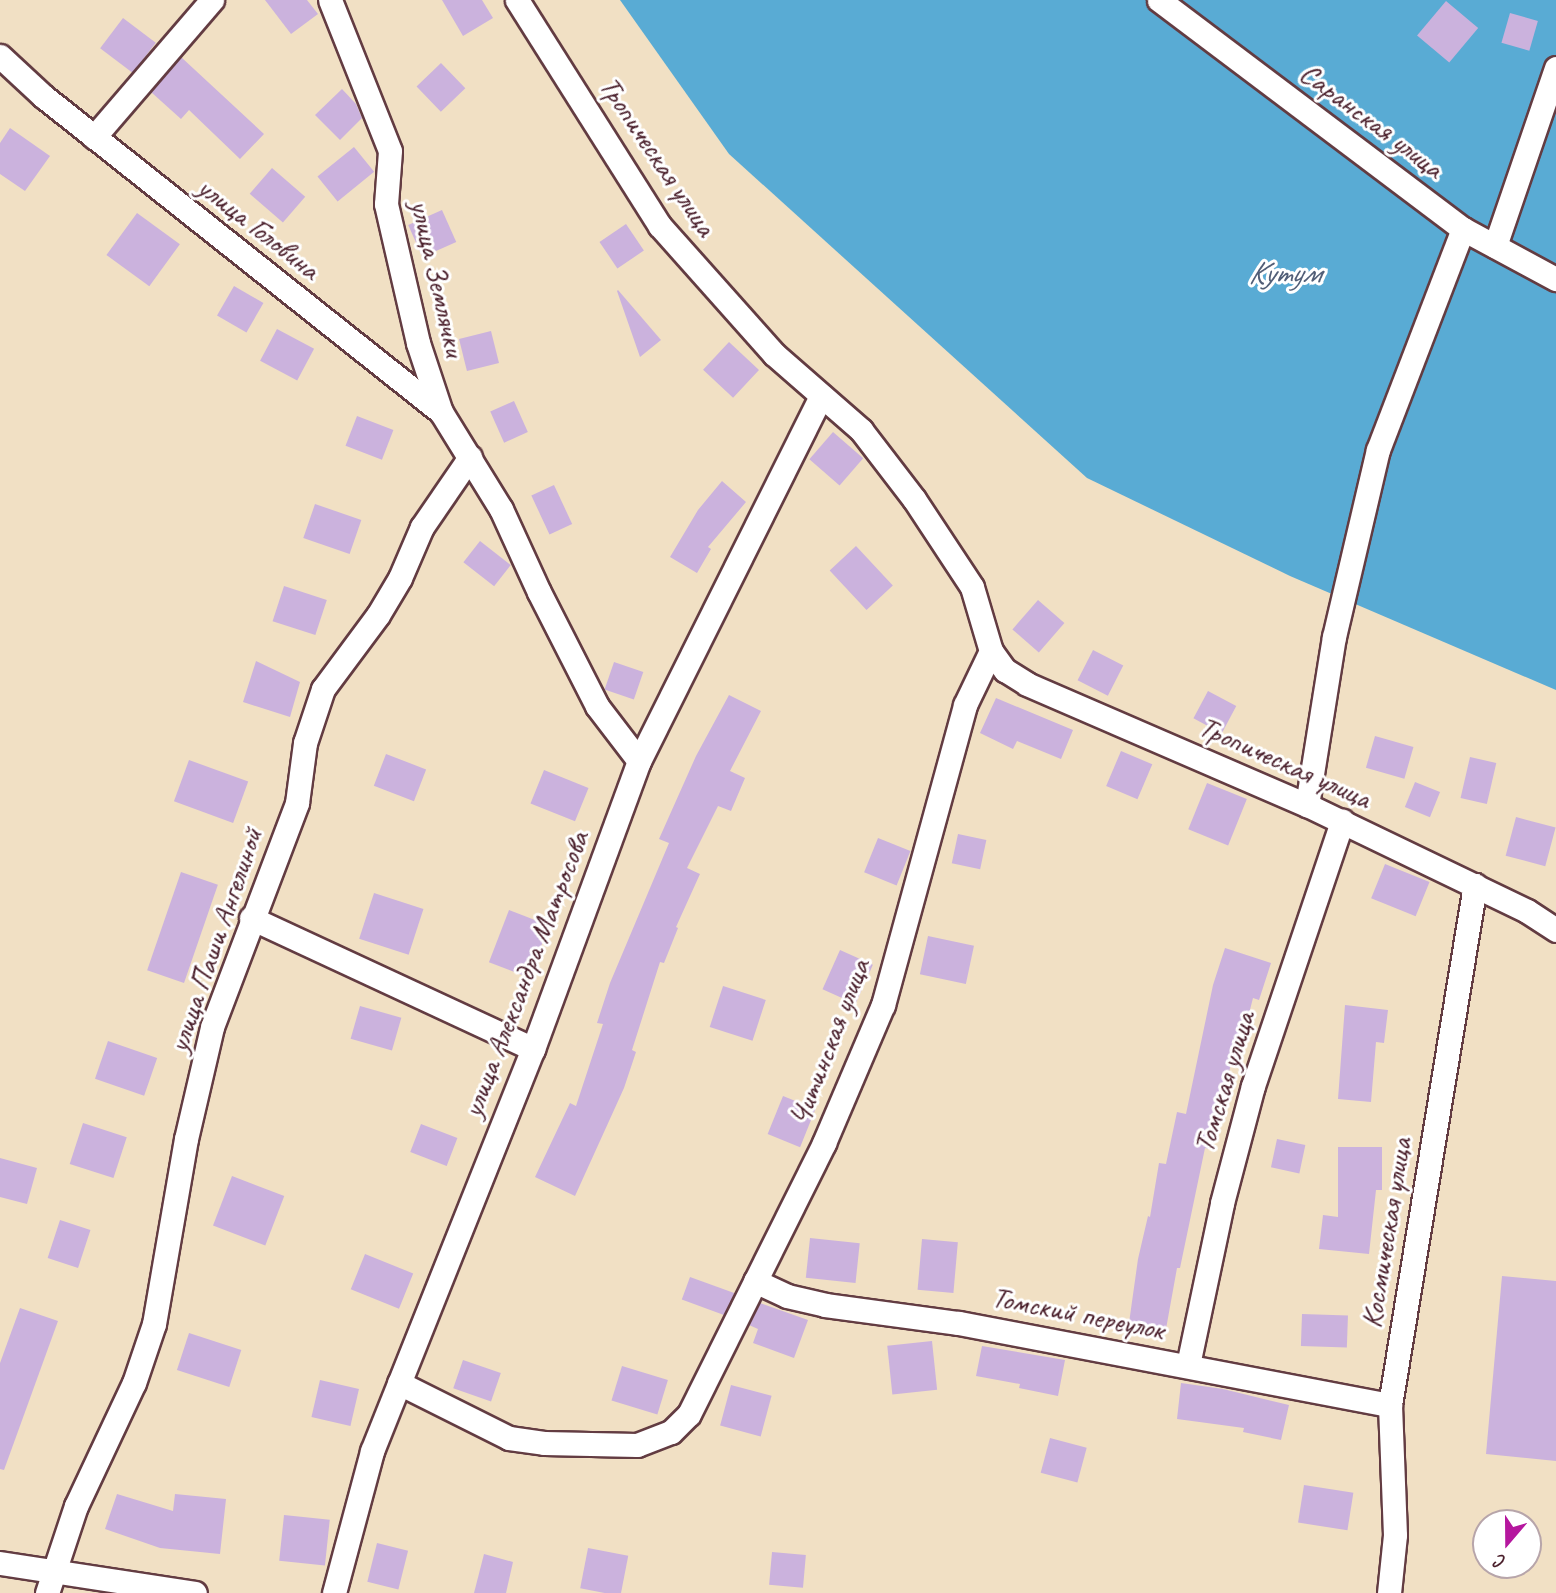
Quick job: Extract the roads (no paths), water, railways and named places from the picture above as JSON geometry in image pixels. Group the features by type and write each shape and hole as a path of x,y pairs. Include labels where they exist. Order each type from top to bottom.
{"street":[{"path":"94,137 212,0"},
{"name":"улица Землячки","path":"330,0 390,151 386,204 418,343 441,412"},
{"name":"Тропическая улица","path":"517,0 660,226 774,354 860,430 914,499 965,576 980,608 991,651 1005,670 1027,684 1342,821 1527,911 1556,930"},
{"name":"Саранская улица","path":"1159,0 1463,229 1556,279"},
{"name":"улица Головина","path":"0,56 43,96 441,412 501,509 539,592 597,706 639,761"},
{"path":"1494,246 1556,68"},
{"path":"1307,805 1340,610 1378,450 1463,229"},
{"name":"улица Александра Матросова","path":"334,1593 372,1451 534,1049 639,761 821,396"},
{"name":"улица Паши Ангелиной","path":"47,1593 76,1506 134,1383 154,1324 186,1139 212,1027 251,918 297,803 305,743 323,689 378,615 400,578 422,527 470,457"},
{"name":"Читинская улица","path":"399,1384 509,1438 544,1443 637,1445 671,1432 689,1414 824,1143 883,1005 965,705 991,651"},
{"name":"Томская улица","path":"1188,1365 1222,1203 1253,1086 1342,821"},
{"name":"Космическая улица","path":"1389,1593 1395,1535 1390,1405 1475,885"},
{"path":"251,918 534,1049"},
{"name":"Томский переулок","path":"755,1281 787,1296 825,1305 959,1323 1390,1405"},
{"path":"0,1563 195,1593"}],"water":[{"name":"Кутум","path":"620,0 1556,0 1556,690 1290,576 1087,478 729,154"}]}
